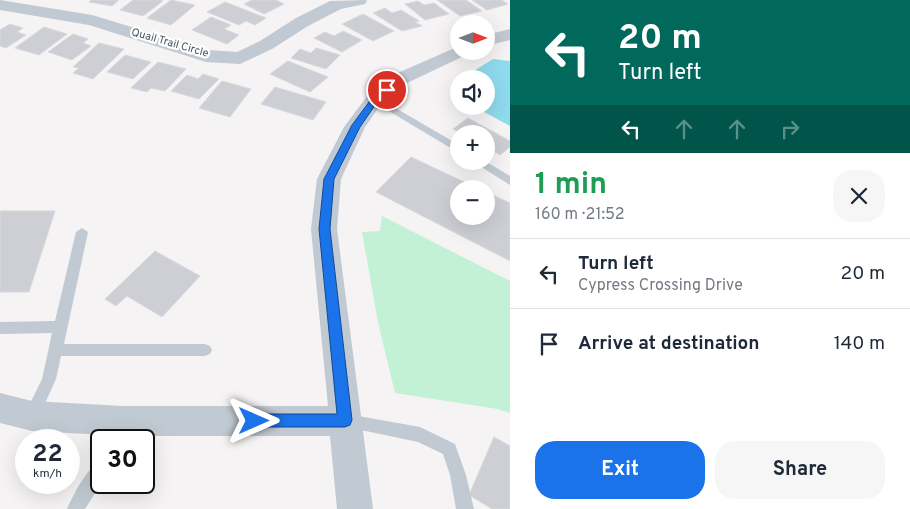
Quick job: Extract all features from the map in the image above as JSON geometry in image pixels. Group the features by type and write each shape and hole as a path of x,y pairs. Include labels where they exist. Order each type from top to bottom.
{"street":[{"name":"Quail Trail Circle","path":"0,5 92,20 206,56 240,58 266,45 302,22 336,5 359,0"},
{"path":"495,38 510,34"},
{"path":"355,509 324,229 329,179 355,127 375,100 398,80 450,55"},
{"path":"0,408 32,416 116,427 345,420"}],"lane":[{"path":"375,100 450,145"},
{"path":"492,170 510,181"},
{"path":"32,416 49,378 82,232"},
{"path":"0,328 61,327"},
{"path":"55,350 205,350"},
{"path":"345,420 420,435 449,449 458,475 465,509"},
{"path":"76,509 90,483"}],"green space":[{"path":"382,216 510,281 510,413 498,409 395,393 378,322 362,232 380,231"}],"water":[{"path":"491,60 510,61 510,126 490,115 495,115 495,70 475,70"}],"building":[{"path":"91,0 119,0 112,6 89,2"},
{"path":"133,0 163,1 143,16 120,10"},
{"path":"171,0 195,5 171,25 147,18"},
{"path":"252,0 276,0 284,4 264,14 244,4"},
{"path":"437,0 466,0 482,11 459,15"},
{"path":"472,0 502,0 508,4 487,10"},
{"path":"418,1 424,5 434,3 449,14 425,20 405,4"},
{"path":"225,2 266,18 255,25 246,21 239,25 207,12"},
{"path":"385,8 392,13 401,10 419,21 415,22 422,26 402,31 373,13"},
{"path":"363,14 394,31 373,41 342,24"},
{"path":"211,17 231,25 224,29 239,35 227,44 192,30"},
{"path":"10,24 23,28 17,32 26,35 6,48 0,46 0,30"},
{"path":"44,27 67,34 39,55 15,48"},
{"path":"343,31 362,40 342,52 314,38 325,32 334,36"},
{"path":"73,34 88,39 83,43 91,46 72,60 48,52"},
{"path":"99,43 124,49 93,79 73,73 79,68 73,67"},
{"path":"316,48 340,55 326,69 291,58 300,49 311,53"},
{"path":"125,55 151,62 133,79 107,72"},
{"path":"288,61 328,77 310,92 270,74"},
{"path":"158,62 186,69 165,91 151,88 147,92 131,88"},
{"path":"203,74 219,79 199,99 171,91 187,75 198,79"},
{"path":"222,81 251,89 230,117 199,108"},
{"path":"275,87 326,102 313,120 261,104"},
{"path":"468,118 481,125 458,125"},
{"path":"495,133 510,141 510,147 500,155 495,152"},
{"path":"411,157 460,180 450,180 450,225 495,225 495,196 510,203 510,261 376,192"},
{"path":"0,211 55,211 29,292 0,292"},
{"path":"155,251 200,276 162,317 127,296 116,306 105,299"},
{"path":"494,437 510,446 510,509 492,509 469,495"}],"route":[{"path":"254,421 345,420 324,229 329,179 355,127 375,100 387,90"}]}
